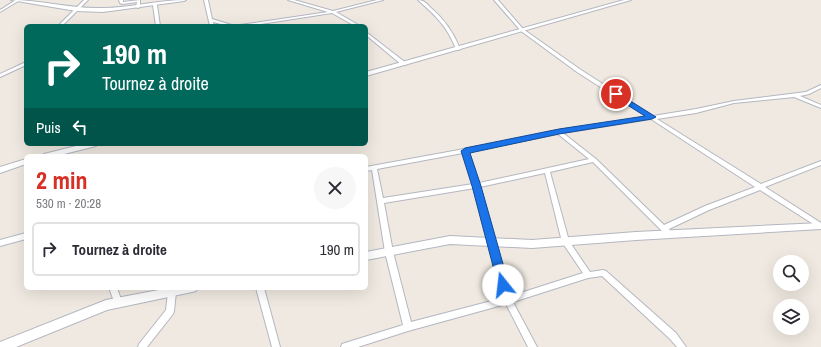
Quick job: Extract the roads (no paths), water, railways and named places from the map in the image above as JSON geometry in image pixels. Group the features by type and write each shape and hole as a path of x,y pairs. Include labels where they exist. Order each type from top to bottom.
{"main road":[{"path":"16,0 76,9 103,10 139,4 155,5 184,0"}],"street":[{"path":"0,12 16,0"},
{"path":"62,24 86,0"},
{"path":"121,0 122,3 139,4 146,0"},
{"path":"206,0 212,24"},
{"path":"290,0 333,12 354,24"},
{"path":"253,24 333,12 381,0"},
{"path":"420,0 433,11 451,31 458,49"},
{"path":"496,0 522,30 579,71 821,226"},
{"path":"368,73 629,0"},
{"path":"155,5 158,24"},
{"path":"211,20 226,24"},
{"path":"368,35 404,64"},
{"path":"0,76 24,64"},
{"path":"368,169 559,132 696,111 734,102 807,93 821,86"},
{"path":"795,95 821,107"},
{"path":"559,132 594,160 667,231"},
{"path":"55,154 86,146"},
{"path":"465,151 477,186 490,241 508,300 533,347"},
{"path":"380,201 477,186 594,160"},
{"path":"0,170 24,162"},
{"path":"667,231 707,208 762,188 821,163"},
{"path":"374,168 389,252 408,328"},
{"path":"547,170 566,242 588,275"},
{"path":"368,256 450,240 532,244 566,242 667,231 821,226"},
{"path":"0,243 24,237"},
{"path":"345,347 508,300 588,275 603,273 609,276 673,336 682,347"},
{"path":"114,290 118,302"},
{"path":"2,347 118,302 182,290"},
{"path":"261,290 276,347"},
{"path":"142,347 170,311 172,292"}]}
